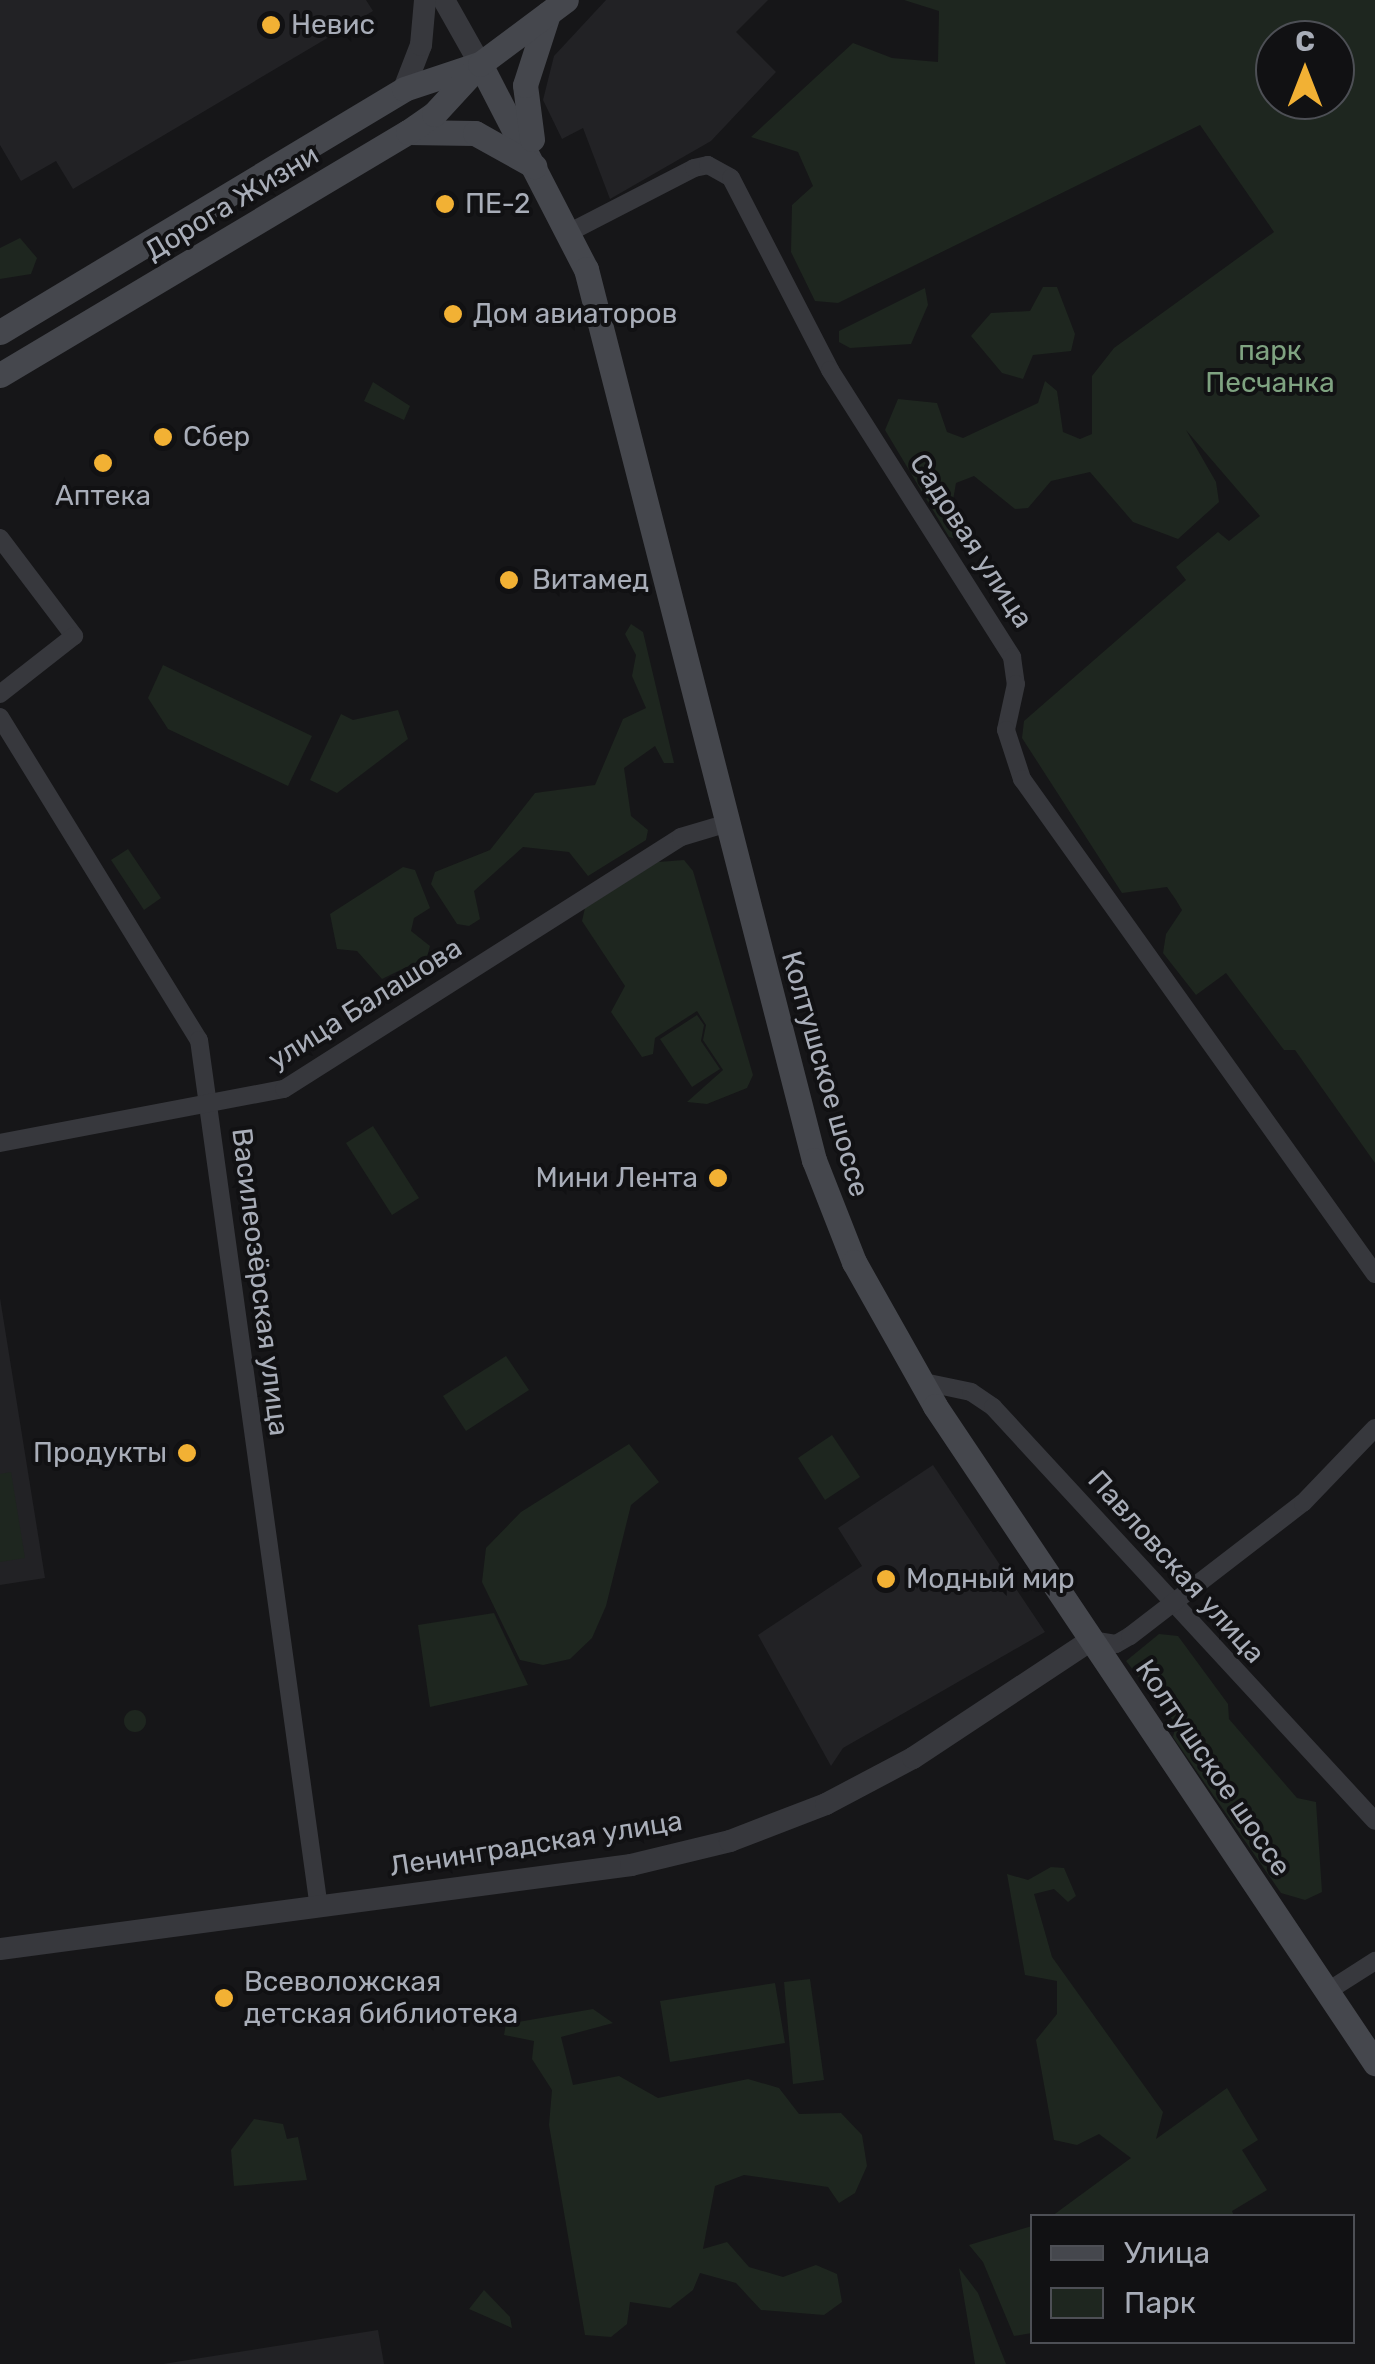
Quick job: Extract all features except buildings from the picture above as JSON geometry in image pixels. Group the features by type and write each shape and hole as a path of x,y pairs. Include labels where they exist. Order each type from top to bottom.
{"main road":[{"name":"Дорога Жизни","path":"0,376 408,132 434,114 480,64 558,6"},
{"path":"539,168 524,84 558,6"},
{"name":"Дорога Жизни","path":"0,332 404,90 480,64"},
{"name":"Колтушское шоссе","path":"480,64 572,231 622,402 725,824 824,1192 890,1336 1375,2063"},
{"path":"408,132 475,133 539,168"}],"street":[{"path":"404,90 421,45 425,0"},
{"name":"Колтушское шоссе","path":"444,0 480,64"},
{"name":"Садовая улица","path":"572,231 694,168 708,165 731,178 830,370 1012,657 1016,684 1006,730 1022,779 1375,1274"},
{"path":"0,538 74,636 0,694"},
{"name":"Василеозёрская улица","path":"0,717 191,1019 210,1106 320,1908"},
{"name":"улица Балашова","path":"0,1143 284,1089 682,837 725,824"},
{"name":"Павловская улица","path":"919,1381 971,1392 993,1406 1171,1606 1375,1821"},
{"path":"1090,1640 1116,1644 1171,1606 1304,1503 1375,1428"},
{"name":"Ленинградская улица","path":"0,1948 631,1865 730,1841 826,1804 913,1758 1090,1640"},
{"path":"1328,1991 1375,1961"}],"shaded area":[{"path":"0,0 366,0 373,11 73,189 56,161 21,181 0,145"},
{"path":"606,0 768,0 736,32 776,72 711,141 610,199 583,128 562,139 543,100 554,56"},
{"path":"0,1298 45,1578 0,1585"},
{"path":"933,1465 1045,1632 843,1748 831,1766 758,1635 862,1566 838,1528"},
{"path":"378,2330 384,2364 163,2364"}],"green space":[{"name":"парк Песчанка","path":"904,0 1375,0 1375,1163 1295,1050 1284,1050 1226,973 1196,995 1163,953 1166,934 1182,910 1176,900 1167,887 1122,893 1022,738 1024,721 1186,580 1176,567 1218,532 1229,541 1260,516 1186,430 1216,482 1219,502 1178,539 1133,522 1090,472 1051,481 1028,508 1015,509 974,476 956,483 953,500 974,533 965,542 949,537 885,430 898,399 937,403 947,432 963,438 1038,403 1045,381 1057,391 1063,432 1080,439 1092,434 1092,376 1114,348 1274,232 1200,125 838,303 815,301 791,252 792,205 813,186 798,152 751,137 853,43 892,58 938,62 939,11"},
{"path":"20,238 37,258 31,274 0,279 0,248"},
{"path":"1043,287 1057,287 1075,334 1071,351 1033,355 1023,379 1002,373 971,336 991,313 1030,311"},
{"path":"925,288 928,305 911,344 850,348 839,342 839,331"},
{"path":"373,382 410,406 404,420 364,401"},
{"path":"631,624 643,632 674,763 664,763 655,746 624,768 631,816 648,830 646,840 588,876 569,852 523,847 474,891 480,919 469,926 457,924 431,884 435,872 490,850 535,793 595,785 623,719 646,708 632,676 636,655 625,634"},
{"path":"163,665 312,736 288,786 168,729 148,698"},
{"path":"398,710 408,739 337,793 310,780 341,714 353,720"},
{"path":"128,849 161,898 144,910 111,860"},
{"path":"684,860 693,871 753,1075 747,1088 707,1104 687,1102 723,1070 703,1040 706,1025 697,1011 655,1038 653,1054 642,1057 611,1012 625,986 582,921 585,908 658,862"},
{"path":"403,867 415,870 430,908 414,918 411,931 430,946 427,957 382,979 357,951 337,949 330,914"},
{"path":"697,1015 704,1025 701,1041 720,1069 692,1087 660,1039"},
{"path":"373,1126 419,1198 392,1215 346,1143"},
{"path":"506,1356 529,1390 466,1431 443,1396"},
{"path":"832,1435 860,1477 825,1500 798,1458"},
{"path":"629,1444 659,1482 631,1505 606,1606 592,1638 570,1659 543,1665 520,1660 482,1582 486,1548 521,1512"},
{"path":"11,1472 25,1558 0,1562 0,1474"},
{"path":"494,1613 528,1685 430,1707 418,1625"},
{"path":"1159,1634 1178,1636 1228,1704 1229,1719 1297,1798 1316,1802 1322,1892 1305,1900 1281,1893 1173,1737 1176,1724 1126,1661"},
{"path":"135,1710 143,1713 143,1729 135,1732 127,1729 124,1721 127,1713"},
{"path":"1051,1867 1064,1868 1076,1896 1068,1902 1054,1889 1034,1894 1052,1957 1163,2112 1156,2139 1227,2088 1258,2140 1242,2150 1267,2190 1232,2211 1233,2214 1055,2214 1131,2158 1099,2134 1077,2145 1054,2140 1036,2040 1057,2014 1057,1981 1025,1975 1007,1874 1028,1880"},
{"path":"810,1979 824,2080 793,2084 784,1982"},
{"path":"775,1983 785,2043 670,2062 660,2001"},
{"path":"593,2009 613,2023 561,2037 573,2085 619,2076 658,2098 748,2079 779,2088 799,2114 841,2113 862,2135 867,2166 855,2193 839,2203 828,2187 744,2175 715,2186 703,2249 727,2242 749,2267 783,2277 816,2265 837,2274 842,2302 824,2315 761,2310 736,2283 700,2273 693,2290 670,2308 630,2302 627,2324 611,2337 585,2335 549,2125 552,2090 532,2059 534,2041 504,2035 506,2024"},
{"path":"254,2119 283,2124 287,2139 298,2137 307,2180 234,2186 231,2150"},
{"path":"1030,2227 1030,2333 1014,2336 983,2262 969,2245"},
{"path":"959,2268 978,2293 1006,2364 975,2364"},
{"path":"484,2290 510,2317 512,2328 469,2309"}],"place":[{"name":"Невис","path":"271,25"},
{"name":"ПЕ-2","path":"445,204"},
{"name":"Дом авиаторов","path":"453,314"},
{"name":"Сбер","path":"163,437"},
{"name":"Аптека","path":"103,463"},
{"name":"Витамед","path":"509,580"},
{"name":"Мини Лента","path":"718,1178"},
{"name":"Продукты","path":"187,1453"},
{"name":"Модный мир","path":"886,1579"},
{"name":"Всеволожская детская библиотека","path":"224,1998"}]}
